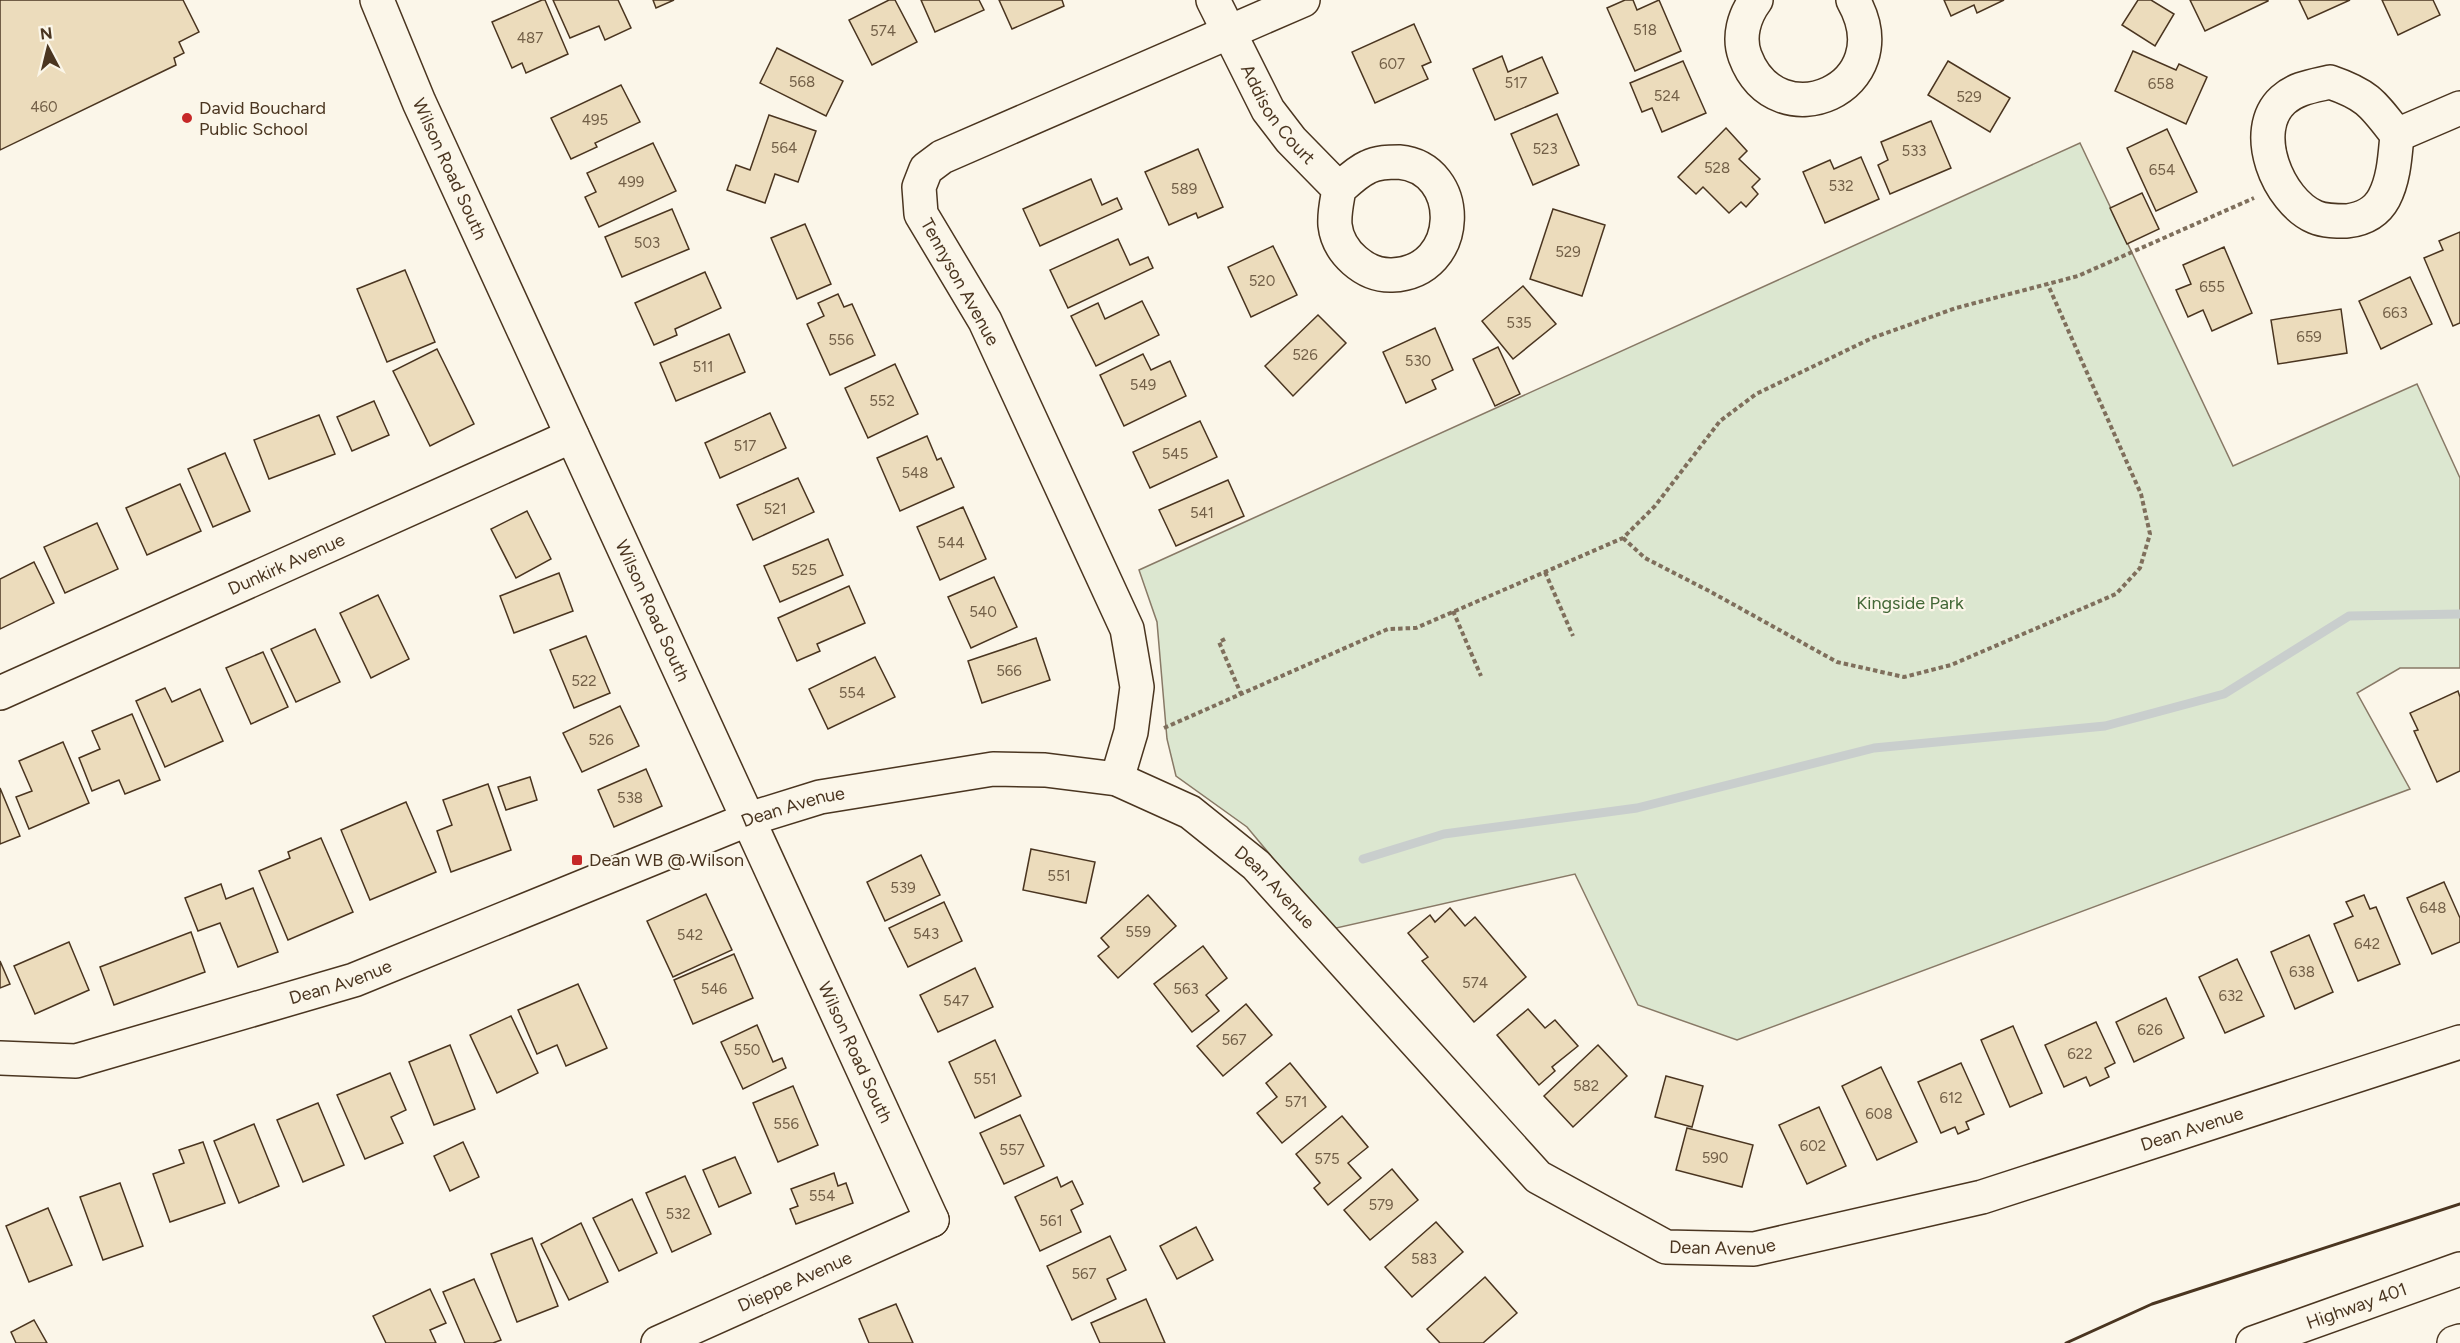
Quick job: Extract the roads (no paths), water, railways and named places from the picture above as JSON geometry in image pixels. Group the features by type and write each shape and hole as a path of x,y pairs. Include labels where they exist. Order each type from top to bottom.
{"main road":[{"name":"Wilson Road South","path":"376,0 419,102 932,1220"},
{"name":"Addison Court","path":"1213,0 1268,110 1291,140 1339,189"},
{"name":"Tennyson Avenue","path":"1116,779 1131,732 1137,687 1127,629 985,321 921,214 919,187 926,169 942,157 1303,0"},
{"path":"1756,0 1748,11 1743,30 1743,50 1750,69 1762,84 1779,95 1798,99 1818,98 1837,90 1853,76 1863,58 1866,37 1862,16 1852,0"},
{"path":"2330,82 2353,90 2371,102 2397,135 2393,172 2384,197 2374,212 2357,220 2338,221 2315,217 2295,202 2282,185 2270,160 2267,140 2272,118 2282,101 2304,87 2330,82"},
{"path":"2397,135 2460,108"},
{"name":"Dunkirk Avenue","path":"0,693 572,436"},
{"name":"Dean Avenue","path":"0,1058 76,1061 354,980 749,819 820,796 993,769 1045,770 1116,779 1190,812 1256,865 1538,1177 1666,1247 1754,1249 1982,1197 2460,1042"},
{"name":"Dieppe Avenue","path":"658,1343 932,1220"},
{"name":"Highway 401","path":"2253,1343 2460,1269"},
{"path":"2454,1343 2460,1341"}],"waterway":[{"path":"1363,859 1444,834 1637,808 1874,748 2105,726 2224,694 2349,616 2460,614"}],"place":[{"name":"David Bouchard Public School","path":"187,118"},
{"name":"Dean WB @ Wilson","path":"577,860"}],"park label":[{"name":"Kingside Park","path":"1910,603"}]}
